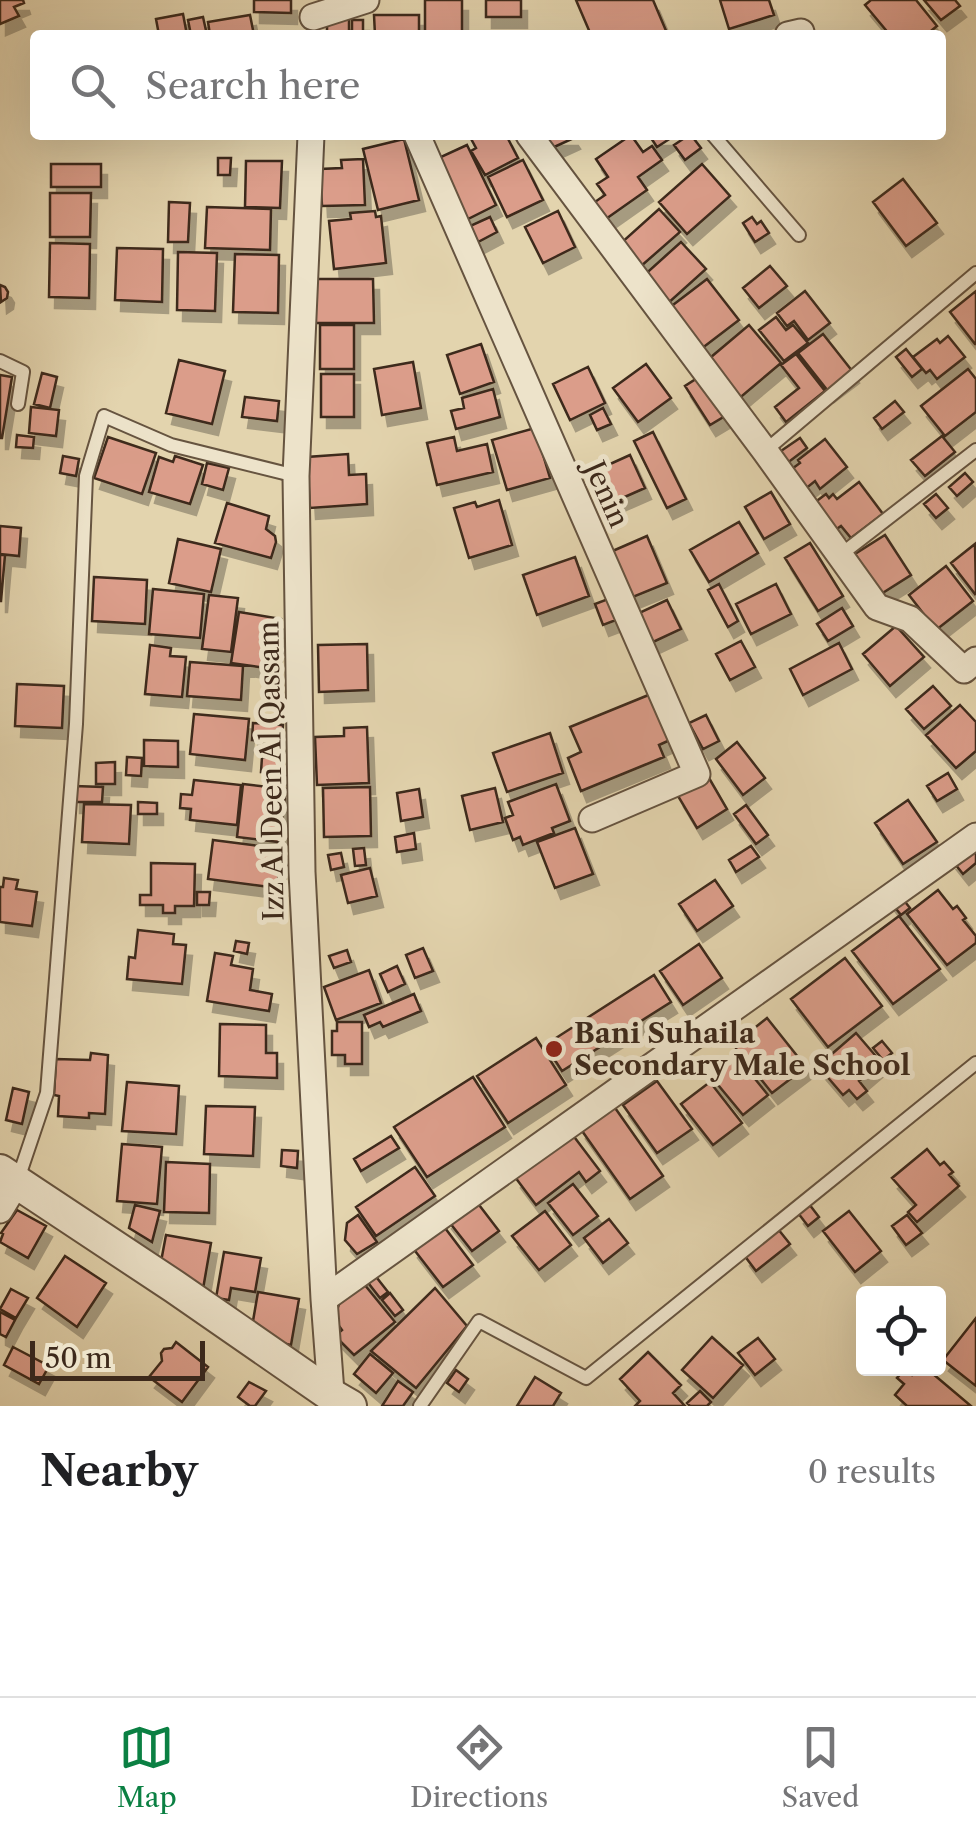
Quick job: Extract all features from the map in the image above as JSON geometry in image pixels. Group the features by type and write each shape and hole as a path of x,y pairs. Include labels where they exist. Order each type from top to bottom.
{"street":[{"path":"313,18 366,0"},
{"name":"Izz Al Deen Al Qassam","path":"311,140 296,476 302,872 324,1299 338,1402"},
{"name":"Jenin","path":"418,140 697,774 592,819"},
{"path":"533,140 877,607 910,619 964,670 976,660"},
{"path":"324,1299 976,836"},
{"path":"0,1210 9,1176 338,1402"}],"lane":[{"path":"717,140 799,235"},
{"path":"765,451 976,273"},
{"path":"0,361 22,372 18,404"},
{"path":"9,1176 47,1093 76,724 86,476 104,416 170,445 296,476"},
{"path":"839,556 976,450"},
{"path":"420,1406 479,1320 586,1378 976,1062"}],"building":[{"path":"0,0 23,0 14,7 19,16 0,24"},
{"path":"254,0 291,0 291,13 254,12"},
{"path":"425,0 462,0 462,30 425,30"},
{"path":"486,0 521,0 521,17 486,17"},
{"path":"576,0 653,0 666,30 589,30"},
{"path":"720,0 769,0 774,15 729,29"},
{"path":"871,0 916,0 937,26 932,30 886,30 865,5"},
{"path":"924,0 955,0 960,6 941,20"},
{"path":"183,14 186,30 158,30 156,19"},
{"path":"250,15 253,30 209,30 208,22"},
{"path":"374,15 419,15 419,30 375,30"},
{"path":"203,17 206,30 190,30 188,20"},
{"path":"327,19 349,19 349,30 327,30"},
{"path":"352,20 363,20 363,30 352,30"},
{"path":"404,140 419,200 378,210 363,149"},
{"path":"472,140 509,140 518,158 485,175 471,151 476,148"},
{"path":"549,140 570,140 552,148"},
{"path":"624,140 635,140 643,152 652,146 662,160 638,177 647,190 603,221 592,204 605,195 597,184 608,177 596,159"},
{"path":"682,140 695,140 701,148 685,160 674,145"},
{"path":"467,145 496,205 462,222 432,161"},
{"path":"218,158 231,158 230,175 218,175"},
{"path":"363,159 365,205 322,206 320,169 342,168 341,160"},
{"path":"523,160 543,200 507,217 488,177"},
{"path":"246,161 282,161 280,208 245,207"},
{"path":"51,164 101,164 101,187 51,187"},
{"path":"702,164 730,196 687,234 659,202"},
{"path":"903,179 937,223 906,246 873,202"},
{"path":"50,193 91,193 90,237 50,237"},
{"path":"169,202 190,203 188,242 168,242"},
{"path":"207,207 271,209 270,250 205,248"},
{"path":"659,209 680,232 640,267 620,244"},
{"path":"375,211 376,217 381,216 386,263 334,269 329,221 351,219 350,213"},
{"path":"558,211 575,247 543,263 525,227"},
{"path":"490,217 497,232 478,242 470,226"},
{"path":"752,217 757,224 761,221 769,233 755,242 743,223"},
{"path":"681,242 706,269 666,305 641,278"},
{"path":"50,243 90,244 89,298 49,297"},
{"path":"117,248 163,249 162,302 115,300"},
{"path":"178,252 217,253 215,311 177,310"},
{"path":"235,254 279,255 278,313 233,312"},
{"path":"770,266 787,286 759,308 743,288"},
{"path":"314,279 373,279 374,323 315,323"},
{"path":"707,279 739,320 701,349 669,308"},
{"path":"0,285 8,292 1,302"},
{"path":"805,291 830,323 808,340 794,321 787,326 777,313"},
{"path":"976,291 976,344 975,344 950,312"},
{"path":"776,317 786,330 793,325 808,343 784,361 759,330"},
{"path":"320,325 354,325 354,369 320,369"},
{"path":"749,325 781,363 736,401 704,363"},
{"path":"823,334 853,372 828,391 798,353"},
{"path":"948,336 965,357 937,379 930,370 926,373 913,357 937,339 940,343"},
{"path":"481,344 494,382 460,394 447,355"},
{"path":"906,349 922,369 912,377 896,357"},
{"path":"796,354 825,391 786,422 775,407 799,388 781,365"},
{"path":"179,360 225,371 212,424 166,413"},
{"path":"413,362 421,408 382,415 374,369"},
{"path":"646,364 671,398 638,422 613,388"},
{"path":"588,367 605,403 570,420 553,384"},
{"path":"968,369 976,379 976,412 945,436 921,406"},
{"path":"42,373 57,377 50,408 34,404"},
{"path":"321,374 354,374 354,417 321,417"},
{"path":"0,375 12,377 2,438 0,438"},
{"path":"699,377 725,416 710,425 685,386"},
{"path":"493,389 500,417 456,429 451,411 464,408 462,398"},
{"path":"245,397 279,401 277,421 242,417"},
{"path":"895,401 904,412 882,429 874,418"},
{"path":"31,407 59,410 56,436 29,433"},
{"path":"603,408 611,424 597,430 590,415"},
{"path":"535,428 550,478 507,490 492,440"},
{"path":"653,432 686,499 667,508 634,441"},
{"path":"17,435 34,437 33,448 16,447"},
{"path":"942,436 955,452 925,476 911,460"},
{"path":"108,437 156,453 142,494 94,478"},
{"path":"454,437 457,451 487,444 493,472 437,485 427,443"},
{"path":"800,438 807,448 786,464 778,453"},
{"path":"825,439 847,467 820,489 815,481 804,490 789,471"},
{"path":"348,454 349,475 366,474 367,504 310,508 307,457"},
{"path":"630,455 645,488 602,507 588,474"},
{"path":"63,456 79,459 76,476 60,473"},
{"path":"175,456 203,465 190,504 149,492 159,457 173,462"},
{"path":"207,463 229,468 223,490 202,484"},
{"path":"965,473 973,482 957,496 949,487"},
{"path":"859,482 883,514 851,538 841,526 831,533 810,506 826,494 837,499"},
{"path":"771,492 790,524 764,539 745,507"},
{"path":"936,494 948,508 936,518 924,504"},
{"path":"499,500 512,545 469,558 454,508 475,502 477,507"},
{"path":"227,503 269,516 266,529 276,542 271,558 215,543"},
{"path":"739,522 758,553 709,582 690,550"},
{"path":"0,526 21,528 19,556 0,554"},
{"path":"885,535 911,575 881,594 855,554"},
{"path":"647,536 667,583 628,599 608,553"},
{"path":"178,539 221,549 211,592 169,583"},
{"path":"810,543 843,596 818,611 785,558"},
{"path":"975,544 976,593 975,594 951,563"},
{"path":"0,555 5,555 1,601 0,601"},
{"path":"575,557 589,596 537,615 523,575"},
{"path":"946,566 973,601 936,630 909,595"},
{"path":"94,577 147,580 145,624 92,621"},
{"path":"719,584 738,621 728,627 708,590"},
{"path":"776,584 791,614 751,634 736,604"},
{"path":"153,589 204,594 200,638 149,634"},
{"path":"209,595 238,598 231,652 202,649"},
{"path":"608,599 616,620 603,625 595,604"},
{"path":"667,600 681,629 653,642 639,613"},
{"path":"842,608 853,626 828,641 817,624"},
{"path":"239,612 281,619 273,669 231,663"},
{"path":"896,626 924,657 890,686 863,654"},
{"path":"741,641 755,667 730,680 716,654"},
{"path":"839,643 852,669 803,695 790,669"},
{"path":"367,644 368,690 319,692 318,645"},
{"path":"150,645 171,648 170,656 186,657 182,697 145,694"},
{"path":"190,662 243,666 241,700 187,696"},
{"path":"17,684 64,686 62,728 15,726"},
{"path":"933,686 951,706 924,729 906,709"},
{"path":"651,694 670,740 659,745 664,757 581,791 568,758 581,752 570,727"},
{"path":"960,705 976,722 976,751 956,768 926,735"},
{"path":"194,714 249,719 245,760 190,754"},
{"path":"706,715 719,741 703,749 689,723"},
{"path":"253,723 283,725 282,742 252,740"},
{"path":"367,727 369,783 317,785 315,737 344,736 344,728"},
{"path":"550,733 563,773 507,792 493,753"},
{"path":"144,740 178,741 178,767 144,766"},
{"path":"737,742 765,778 743,795 716,759"},
{"path":"127,757 142,758 141,776 126,775"},
{"path":"262,757 283,758 282,774 261,772"},
{"path":"115,762 115,784 96,784 96,763"},
{"path":"948,773 957,789 937,801 927,786"},
{"path":"709,778 727,809 697,828 678,796"},
{"path":"194,780 241,785 237,825 190,820 191,809 180,808 181,794 192,795"},
{"path":"243,784 286,789 279,842 237,837"},
{"path":"556,784 570,821 552,828 554,833 523,845 520,837 513,840 505,818 513,815 508,802"},
{"path":"74,786 103,787 102,802 74,802"},
{"path":"370,787 371,836 324,837 323,788"},
{"path":"495,788 503,822 470,830 462,796"},
{"path":"419,789 423,817 401,821 397,793"},
{"path":"908,800 937,842 903,864 875,823"},
{"path":"138,802 157,803 157,814 138,814"},
{"path":"84,804 131,805 129,844 82,842"},
{"path":"746,805 768,835 756,844 734,814"},
{"path":"575,828 593,874 555,888 537,842"},
{"path":"414,833 416,849 397,852 395,837"},
{"path":"213,840 282,849 277,888 208,879"},
{"path":"751,846 759,857 736,872 729,860"},
{"path":"364,848 366,865 355,866 353,849"},
{"path":"976,851 976,863 963,874 951,859"},
{"path":"341,853 344,867 331,870 328,855"},
{"path":"151,863 195,864 194,906 175,906 175,913 163,913 163,905 140,905 140,895 151,895"},
{"path":"370,868 377,896 348,903 341,875"},
{"path":"4,878 18,880 16,889 37,892 32,926 0,922 0,887"},
{"path":"715,880 733,906 697,931 679,904"},
{"path":"938,890 953,909 957,906 976,936 976,943 947,965 907,914"},
{"path":"197,892 210,892 209,905 197,905"},
{"path":"898,893 910,908 901,915 889,900"},
{"path":"899,916 940,969 893,1004 852,951"},
{"path":"138,930 174,934 173,944 186,945 182,984 127,979 129,957 135,958"},
{"path":"236,941 249,943 247,954 234,951"},
{"path":"699,944 722,978 683,1005 660,971"},
{"path":"423,948 433,971 415,978 406,955"},
{"path":"347,950 351,962 334,968 329,956"},
{"path":"215,953 233,956 231,965 253,969 250,990 272,994 269,1011 207,1001"},
{"path":"845,958 882,1006 828,1047 791,999"},
{"path":"397,966 405,984 388,992 380,974"},
{"path":"369,970 381,1003 336,1020 324,987"},
{"path":"654,975 671,1002 562,1071 545,1045"},
{"path":"414,994 421,1011 383,1027 380,1022 369,1027 364,1015"},
{"path":"767,1018 806,1067 772,1093 736,1048 755,1034 752,1030"},
{"path":"337,1022 362,1022 362,1064 345,1064 345,1055 332,1055 332,1031 337,1031"},
{"path":"220,1024 266,1025 266,1053 277,1053 277,1078 219,1076"},
{"path":"856,1033 881,1062 859,1081 867,1091 857,1099 849,1090 843,1095 818,1066"},
{"path":"536,1038 566,1085 508,1123 477,1076"},
{"path":"882,1041 892,1053 883,1060 873,1048"},
{"path":"91,1053 108,1055 105,1114 89,1113 89,1118 58,1116 59,1096 54,1095 56,1059 90,1060"},
{"path":"735,1054 768,1095 743,1115 709,1074"},
{"path":"473,1077 505,1127 427,1177 394,1127"},
{"path":"657,1081 692,1129 657,1153 623,1105"},
{"path":"127,1082 179,1086 176,1134 122,1131"},
{"path":"710,1082 742,1123 713,1145 681,1104"},
{"path":"13,1088 29,1092 22,1124 6,1120"},
{"path":"613,1105 663,1176 630,1199 580,1128"},
{"path":"206,1106 255,1107 253,1156 204,1154"},
{"path":"572,1134 600,1171 586,1182 579,1172 536,1205 515,1177"},
{"path":"391,1136 399,1148 361,1171 354,1159"},
{"path":"122,1144 162,1147 157,1204 117,1201"},
{"path":"927,1149 940,1165 944,1162 953,1172 949,1175 959,1186 917,1222 908,1212 916,1205 892,1178"},
{"path":"282,1150 298,1151 297,1168 281,1166"},
{"path":"166,1162 210,1164 209,1213 164,1212"},
{"path":"415,1167 435,1196 376,1236 356,1207"},
{"path":"573,1184 598,1216 573,1235 548,1203"},
{"path":"473,1197 499,1231 472,1251 446,1218"},
{"path":"809,1204 819,1217 808,1226 798,1213"},
{"path":"135,1205 160,1211 152,1242 129,1228"},
{"path":"17,1210 46,1226 28,1258 0,1242 1,1233"},
{"path":"545,1211 571,1245 539,1270 512,1236"},
{"path":"849,1211 881,1251 855,1272 823,1231"},
{"path":"358,1215 377,1242 357,1254 345,1240 347,1223"},
{"path":"907,1215 922,1233 906,1245 892,1226"},
{"path":"609,1219 628,1243 603,1263 584,1238"},
{"path":"442,1224 473,1265 443,1287 412,1247"},
{"path":"778,1229 790,1244 756,1271 744,1255"},
{"path":"166,1235 211,1243 203,1289 160,1267"},
{"path":"224,1252 261,1258 255,1292 231,1288 229,1300 216,1298"},
{"path":"65,1256 106,1283 77,1327 37,1298"},
{"path":"370,1269 388,1292 380,1298 362,1275"},
{"path":"364,1284 395,1322 354,1355 335,1336 342,1330 334,1319 339,1304"},
{"path":"435,1288 467,1326 416,1388 371,1351"},
{"path":"11,1289 28,1298 16,1318 0,1309"},
{"path":"258,1292 299,1299 291,1345 282,1343 253,1321"},
{"path":"390,1293 403,1310 395,1316 382,1300"},
{"path":"0,1312 15,1320 6,1337 0,1334"},
{"path":"976,1318 976,1386 946,1362 946,1356"},
{"path":"712,1337 743,1365 713,1398 682,1370"},
{"path":"758,1338 775,1359 755,1375 738,1353"},
{"path":"176,1342 208,1367 182,1402 149,1377 162,1361 164,1349 172,1348"},
{"path":"13,1347 49,1366 39,1384 4,1365"},
{"path":"648,1352 681,1385 673,1393 685,1406 635,1406 640,1401 620,1379"},
{"path":"370,1354 393,1373 376,1393 354,1374"},
{"path":"456,1370 468,1379 459,1392 447,1383"},
{"path":"935,1376 971,1406 907,1406 895,1395 904,1384 897,1378"},
{"path":"535,1377 561,1393 553,1406 517,1406"},
{"path":"398,1381 413,1392 403,1406 382,1406"},
{"path":"249,1382 266,1391 255,1406 238,1397"},
{"path":"700,1391 711,1402 707,1406 690,1406 687,1403"}],"place":[{"name":"Bani Suhaila Secondary Male School","path":"554,1049"}]}
